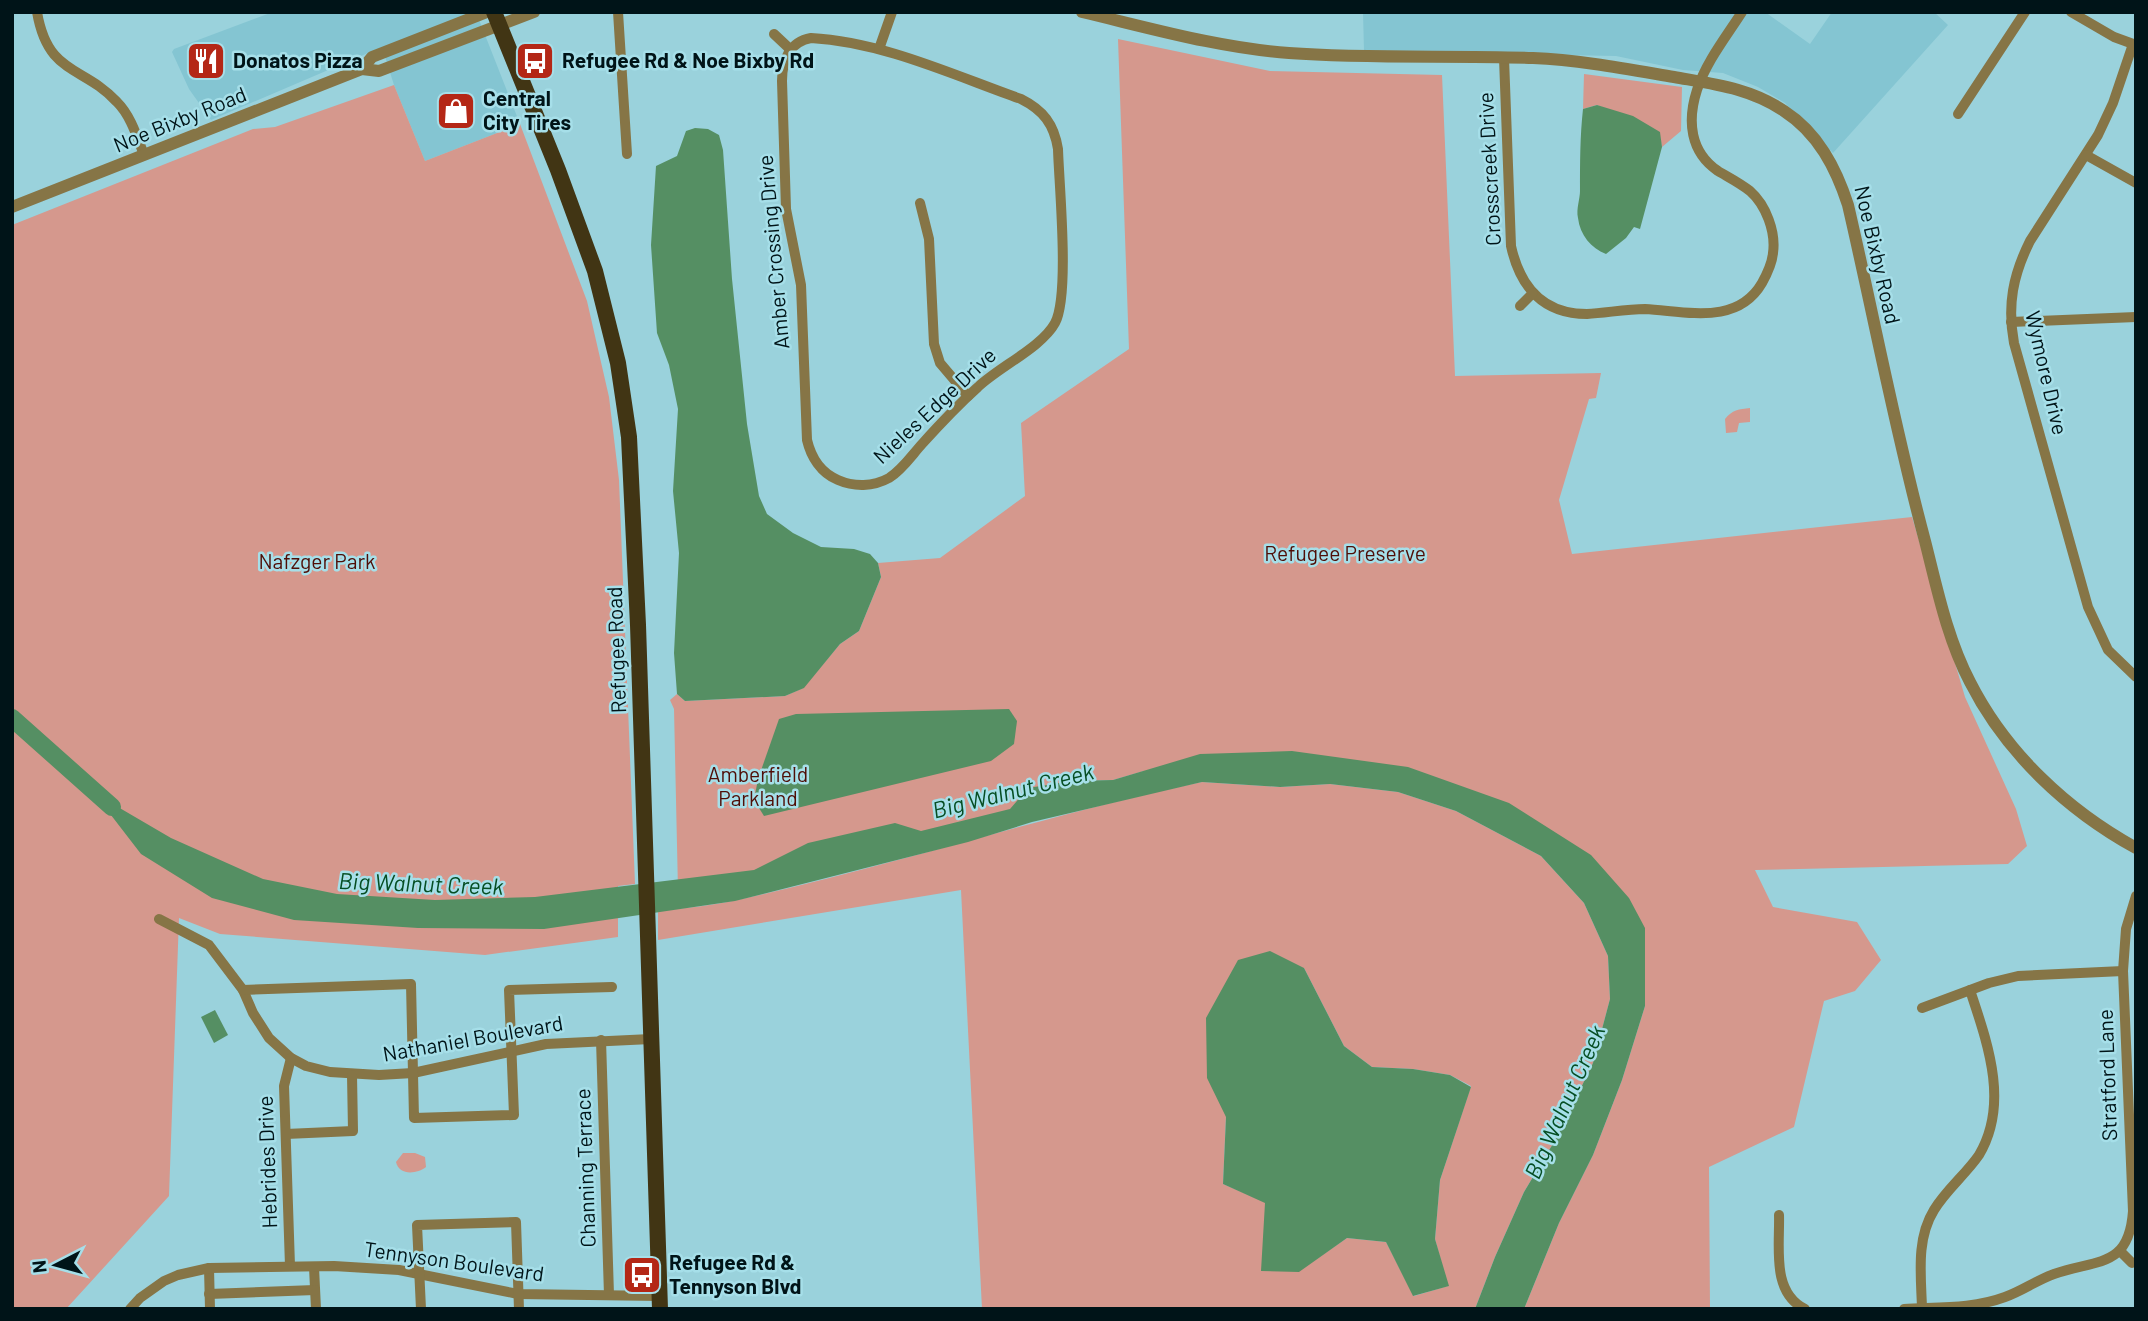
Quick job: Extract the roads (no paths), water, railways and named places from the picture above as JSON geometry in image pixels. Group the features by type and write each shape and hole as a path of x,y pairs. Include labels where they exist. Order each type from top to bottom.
{"main road":[{"name":"Refugee Road","path":"496,19 583,238 601,292 618,363 632,478 659,1302"}],"street":[{"path":"37,12 41,33 54,55 72,72 104,90 117,102 127,116 144,155"},
{"name":"Noe Bixby Road","path":"362,69 372,57 487,12"},
{"name":"Noe Bixby Road","path":"12,207 362,69 379,71 496,19 534,12"},
{"path":"618,12 627,154"},
{"path":"774,33 791,50 798,43 811,38 839,40 879,49 892,12"},
{"name":"Noe Bixby Road","path":"1082,12 1213,43 1265,51 1578,62 1745,91 1785,111 1813,136 1834,167 1848,205 1907,474 1945,617 1969,681 1996,724 2040,777 2087,818 2136,848"},
{"path":"1520,306 1532,293 1544,303 1576,313 1642,309 1695,314 1724,312 1747,300 1758,290 1771,266 1773,254 1770,224 1759,201 1749,190 1706,161 1695,144 1691,124 1700,82 1742,12"},
{"path":"1958,114 2025,12"},
{"path":"2071,12 2096,28 2134,45"},
{"name":"Wymore Drive","path":"2134,45 2113,103 2086,155 2020,260 2011,290 2011,322 2014,343 2088,607 2108,650 2136,677"},
{"name":"Nieles Edge Drive","path":"840,481 858,486 868,485 889,478 898,471 968,396 1047,335 1058,314 1063,289 1058,149 1052,127 1039,110 1021,99 879,49"},
{"name":"Amber Crossing Drive","path":"791,50 782,67 786,209 801,285 807,440 816,463 840,481"},
{"name":"Crosscreek Drive","path":"1504,58 1511,239 1518,272 1532,293"},
{"path":"2086,155 2136,183"},
{"path":"920,203 929,239 933,333 937,355 948,374 968,396"},
{"path":"2011,322 2136,317"},
{"name":"Stratford Lane","path":"2120,1251 2130,1232 2133,1211 2123,971 2126,929 2136,896"},
{"name":"Nathaniel Boulevard","path":"159,919 209,945 243,990 253,1013 269,1038 291,1058 317,1069 352,1075 413,1073 546,1044 651,1039"},
{"path":"1922,1008 2018,976 2123,971"},
{"path":"243,990 411,984 414,1118 513,1115 509,990 612,987"},
{"path":"1922,1308 1921,1256 1927,1224 1934,1209 1984,1146 1993,1114 1995,1093 1989,1048 1970,990"},
{"name":"Channing Terrace","path":"601,1040 609,1295"},
{"name":"Hebrides Drive","path":"290,1266 284,1086 291,1058"},
{"path":"286,1134 353,1131 352,1075"},
{"path":"1779,1215 1782,1282 1791,1306 1805,1309"},
{"path":"421,1309 417,1225 516,1222 519,1309"},
{"path":"1904,1309 1965,1306 1993,1301 2012,1295 2053,1274 2104,1262 2120,1251 2132,1263"},
{"name":"Tennyson Boulevard","path":"130,1309 140,1298 164,1281 178,1275 209,1268 290,1266 399,1270 518,1294 609,1295 659,1302"},
{"path":"314,1267 316,1309"},
{"path":"209,1268 210,1309"},
{"path":"209,1294 315,1290"}],"waterway":[{"name":"Big Walnut Creek","path":"12,718 112,807"}],"place":[{"name":"Donatos Pizza","path":"206,61"},
{"name":"Refugee Rd & Noe Bixby Rd","path":"535,61"},
{"name":"Central City Tires","path":"456,111"},
{"name":"Refugee Rd & Tennyson Blvd","path":"642,1275"}],"park label":[{"name":"Refugee Preserve","path":"1345,554"},
{"name":"Nafzger Park","path":"317,562"},
{"name":"Amberfield Parkland","path":"758,787"}]}
